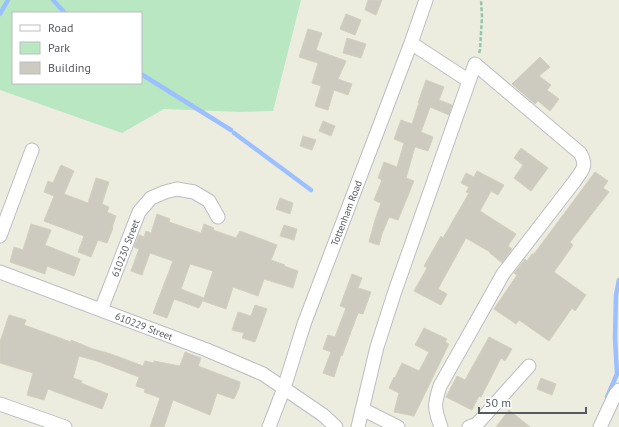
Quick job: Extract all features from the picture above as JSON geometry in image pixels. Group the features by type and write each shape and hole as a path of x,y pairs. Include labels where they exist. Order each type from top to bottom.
{"street":[{"name":"Tottenham Road","path":"269,427 284,388 304,324 426,0"},
{"path":"411,43 469,81"},
{"path":"358,427 377,347 394,291 475,64 580,153 584,163 574,182 503,274 440,386 436,401 436,411 441,427"},
{"path":"0,236 32,150"},
{"name":"610230 Street","path":"101,310 139,212 151,198 165,192 178,189 194,192 209,201 218,217"},
{"name":"610229 Street","path":"0,272 207,350 263,374 323,415 336,427"},
{"path":"469,427 477,424 529,366"},
{"path":"600,427 614,395 619,390"},
{"path":"0,404 65,427"},
{"path":"362,409 398,427"}],"path":[{"path":"475,64 480,50 481,0"}],"green space":[{"path":"0,0 301,0 273,111 240,112 164,109 122,133 0,90"}],"building":[{"path":"368,0 382,0 376,15 365,10"},
{"path":"346,14 361,20 355,35 340,29"},
{"path":"308,29 322,33 316,50 346,61 338,79 352,84 348,95 334,90 328,110 315,106 321,86 312,83 318,63 299,57"},
{"path":"347,38 366,44 361,58 343,53"},
{"path":"540,57 550,67 539,76 551,85 547,90 559,99 550,111 538,101 535,104 512,84"},
{"path":"426,80 444,87 439,100 452,105 449,115 430,107 421,132 433,137 428,151 415,147 406,178 414,181 398,220 389,217 379,245 369,242 381,203 374,200 382,180 378,178 384,162 397,167 404,143 394,139 401,120 412,124"},
{"path":"323,121 335,126 331,136 319,131"},
{"path":"303,136 316,140 312,150 300,146"},
{"path":"521,148 548,168 531,191 514,178 523,165 514,158"},
{"path":"61,165 74,171 64,194 88,203 96,178 109,182 102,204 109,207 107,212 116,216 107,243 98,240 91,257 78,252 84,236 44,221 54,196 44,192 48,181 53,183"},
{"path":"477,171 504,185 498,195 491,191 480,211 516,234 508,246 512,249 502,263 490,252 466,238 438,289 447,294 441,305 414,291 427,268 424,266 441,236 443,238 469,193 466,192 469,187 461,183 466,173 474,177"},
{"path":"595,172 608,181 603,188 609,192 570,242 573,245 554,272 586,295 575,311 572,308 549,341 519,320 516,324 494,309 517,275 514,273 525,259 527,261 532,254 534,254"},
{"path":"280,198 293,203 290,214 276,209"},
{"path":"157,214 170,219 169,222 201,233 204,224 214,228 213,230 236,238 240,231 277,245 271,260 298,271 293,288 264,279 258,296 233,287 226,309 203,301 204,298 199,308 174,299 167,318 153,313 173,261 150,253 142,275 131,271 139,249 134,247 139,235 144,237 146,231 151,233","holes":["190,264 213,271 204,298 181,289"]},
{"path":"31,224 51,230 45,245 80,259 74,276 47,266 45,274 10,262 14,247 23,250"},
{"path":"284,225 297,229 294,240 280,236"},
{"path":"352,274 362,278 358,288 371,292 363,314 358,313 334,377 323,373 331,352 323,349 328,335 335,337 346,308 340,306"},
{"path":"255,305 267,309 255,342 242,338 244,333 232,330 238,312 251,316"},
{"path":"9,315 26,320 24,325 143,366 145,361 154,363 154,361 180,366 185,352 201,358 198,366 240,382 239,388 234,399 217,393 210,415 173,400 164,427 150,427 160,398 144,392 145,389 136,386 139,377 97,361 79,356 73,378 82,381 81,383 108,394 102,409 48,389 44,400 27,395 33,373 0,363 0,342"},
{"path":"424,328 447,339 445,342 449,344 414,416 394,412 399,393 389,388 402,363 419,371 429,352 415,345"},
{"path":"489,337 512,349 505,361 501,358 481,397 479,396 472,410 446,397 457,376 465,380"},
{"path":"541,378 556,384 552,395 537,389"},
{"path":"509,410 530,427 496,427"}],"waterway":[{"path":"0,14 8,0"},
{"path":"53,0 64,12"},
{"path":"142,75 231,130"},
{"path":"234,133 311,190"},
{"path":"607,397 617,374 615,338 616,295 619,280"}]}
